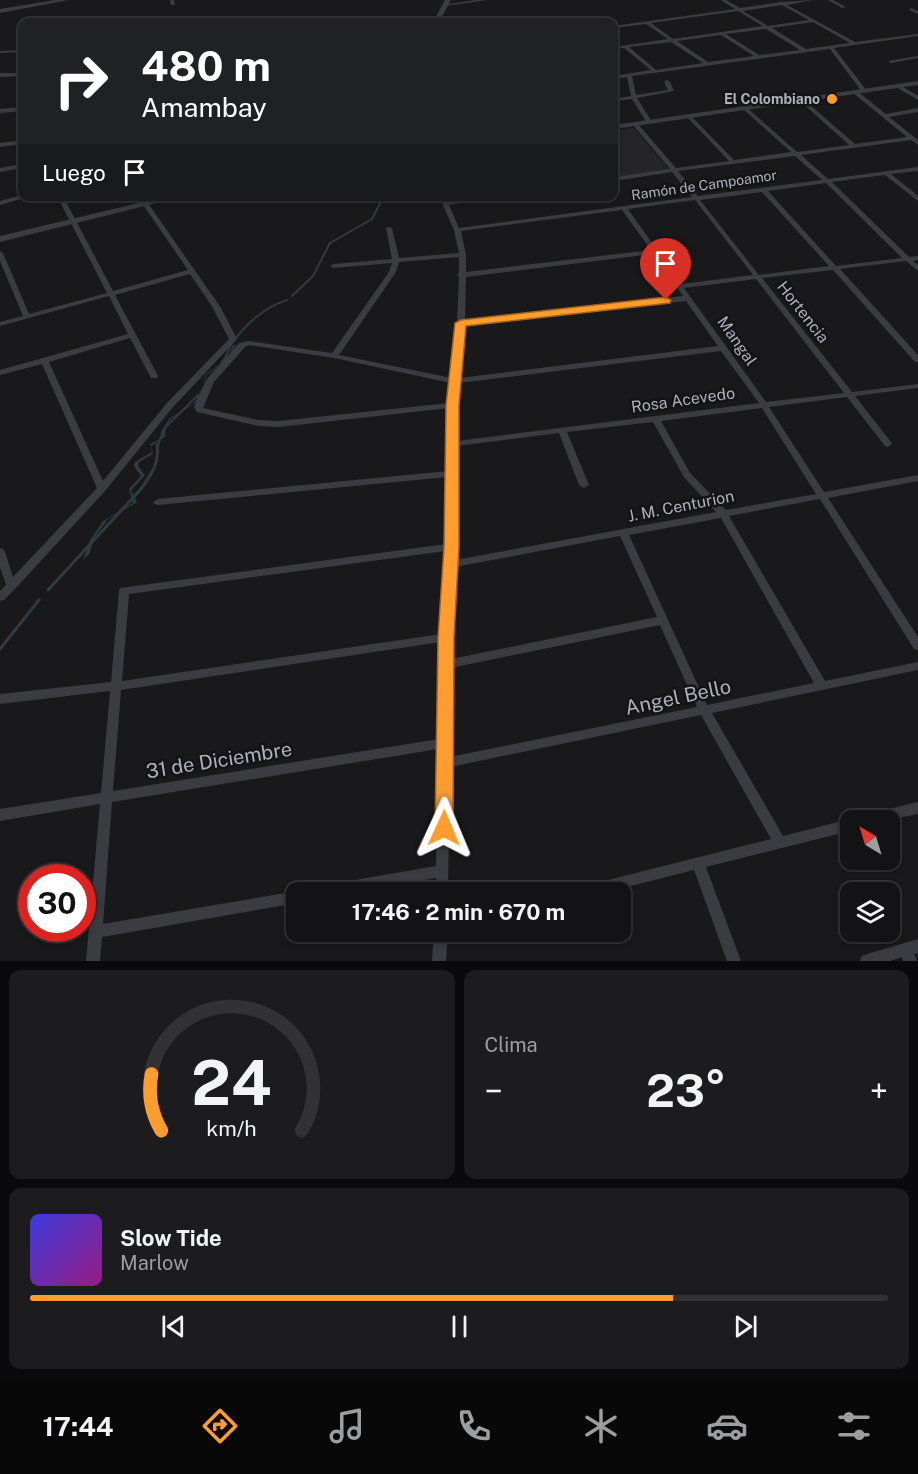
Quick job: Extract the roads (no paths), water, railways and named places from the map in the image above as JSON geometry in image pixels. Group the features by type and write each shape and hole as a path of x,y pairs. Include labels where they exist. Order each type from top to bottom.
{"street":[{"path":"0,11 66,0"},
{"path":"438,18 447,3 486,0"},
{"path":"723,0 804,50"},
{"path":"776,0 855,44"},
{"path":"618,26 811,0"},
{"path":"830,0 844,7"},
{"path":"911,9 918,13"},
{"path":"618,47 813,21"},
{"path":"646,22 707,64"},
{"path":"721,33 757,56"},
{"path":"618,76 918,35"},
{"path":"624,46 655,71"},
{"path":"831,47 860,91 884,116 918,143"},
{"path":"0,52 18,51"},
{"path":"891,61 918,57"},
{"path":"0,75 18,75"},
{"path":"629,75 634,98 649,122"},
{"path":"618,100 671,92 667,82"},
{"path":"618,126 918,83"},
{"path":"898,86 918,98"},
{"path":"802,100 854,146"},
{"path":"745,108 827,181 918,269"},
{"path":"0,111 18,109"},
{"path":"884,116 918,110"},
{"path":"689,117 733,162"},
{"name":"Hortencia","path":"635,124 696,197 888,444"},
{"path":"618,178 912,138"},
{"path":"0,145 18,143"},
{"path":"0,170 18,167"},
{"name":"Ramón de Campoamor","path":"457,230 918,169"},
{"path":"886,173 918,199"},
{"path":"762,189 918,360"},
{"path":"0,203 18,198"},
{"path":"62,201 154,376"},
{"path":"0,239 73,222 142,201 231,330 232,341 170,405 102,489 0,597"},
{"path":"442,882 446,637 451,564 453,405 461,323 463,255 457,230 444,201"},
{"name":"Mangal","path":"624,208 764,405 820,496 918,646"},
{"path":"334,356 396,261 389,228"},
{"path":"461,275 655,252"},
{"path":"0,253 27,317"},
{"path":"333,266 463,255"},
{"path":"680,286 918,258"},
{"path":"0,324 190,272"},
{"path":"461,323 689,298"},
{"path":"0,373 133,335"},
{"path":"453,405 279,424 258,423 200,410 198,407 210,381 245,344 334,356 454,381 724,348"},
{"path":"45,360 102,489"},
{"name":"Rosa Acevedo","path":"452,444 918,386"},
{"path":"656,419 687,475 700,492 723,513 822,686"},
{"path":"562,431 584,484"},
{"path":"158,502 452,474"},
{"name":"J. M. Centurion","path":"451,564 723,513 916,481"},
{"path":"623,532 704,710 780,843"},
{"path":"96,919 124,591 451,547"},
{"path":"0,552 11,586"},
{"path":"446,665 663,620"},
{"path":"0,699 116,686 446,637"},
{"name":"Angel Bello","path":"445,763 918,666"},
{"name":"31 de Diciembre","path":"0,815 445,743"},
{"path":"900,812 918,808"},
{"path":"625,882 840,828"},
{"path":"698,864 734,961"},
{"path":"379,882 443,871"},
{"path":"96,932 286,899"},
{"path":"93,961 94,942"},
{"path":"439,961 440,942"},
{"path":"867,961 912,952"}],"waterway":[{"path":"292,296 313,276 330,243 372,219 381,201"},
{"path":"221,363 232,343 249,323 271,307 287,300"},
{"path":"158,446 163,430 198,395"},
{"path":"48,590 141,489 156,463 157,445"},
{"path":"0,649 39,600"}],"place":[{"name":"El Colombiano","path":"832,99"}]}
